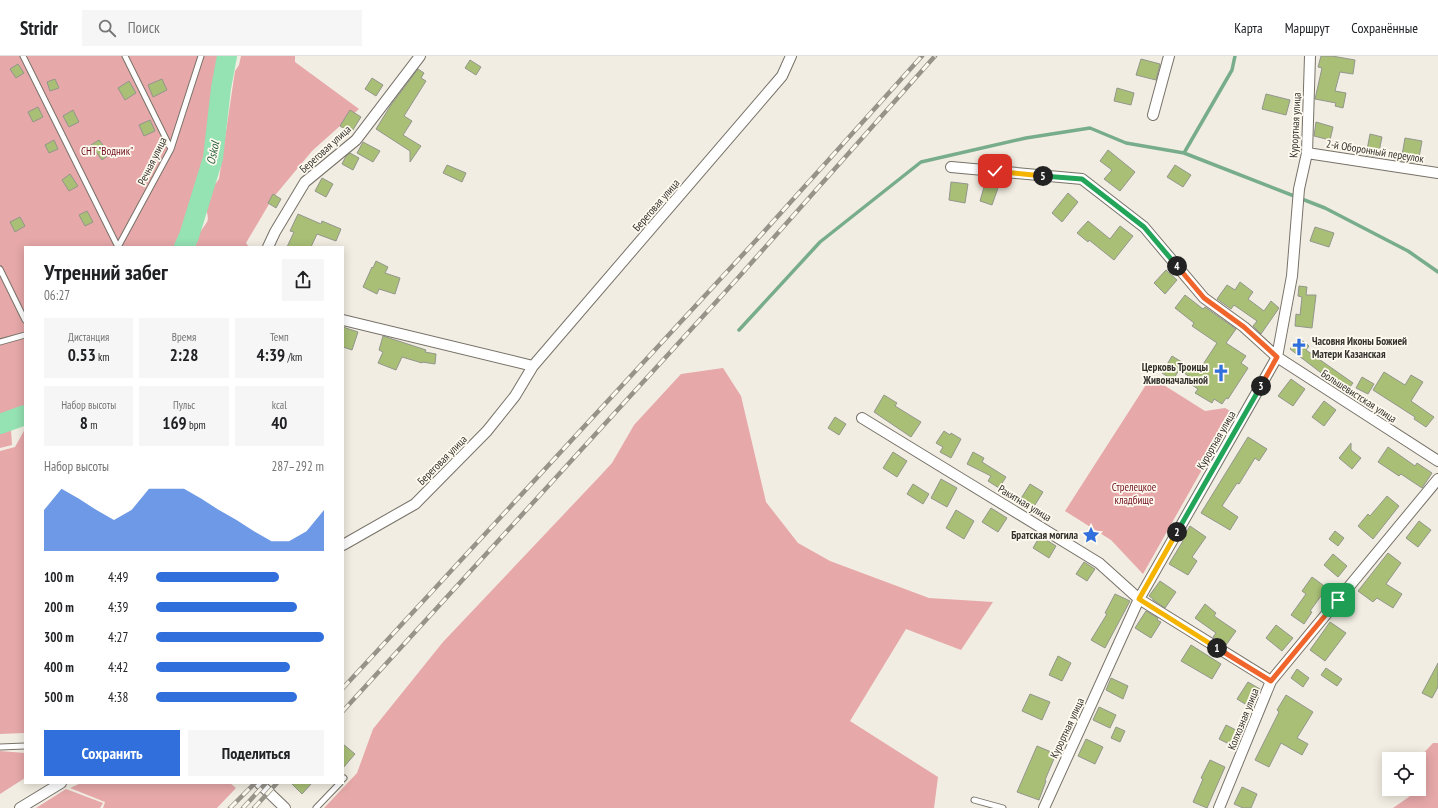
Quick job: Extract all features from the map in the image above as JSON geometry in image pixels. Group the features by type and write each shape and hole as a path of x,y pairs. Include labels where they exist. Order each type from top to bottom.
{"street":[{"name":"Береговая улица","path":"268,246 275,232 305,182 356,140 420,56"},
{"name":"Береговая улица","path":"344,544 415,504 487,432 515,396 533,366 782,76 791,56"},
{"path":"1153,115 1169,56"},
{"name":"Курортная улица","path":"1044,808 1139,599 1277,357 1292,276 1299,189 1308,153 1310,56"},
{"name":"2-й Оборонный переулок","path":"1308,153 1438,173"},
{"name":"Большевистская улица","path":"951,167 1082,179 1144,227 1204,298 1244,327 1277,357 1438,461"},
{"path":"344,320 533,366"},
{"name":"Ракитная улица","path":"862,418 1099,563 1139,599 1271,681"},
{"name":"Колхозная улица","path":"1220,808 1271,681 1438,479"},
{"path":"20,808 59,784"},
{"path":"260,784 285,808"}],"lane":[{"path":"23,56 118,246"},
{"path":"125,56 171,150"},
{"name":"Речная улица","path":"119,246 171,150 201,56"},
{"path":"0,269 24,318"},
{"path":"0,342 24,335"},
{"path":"0,747 24,746"},
{"path":"316,808 339,784"},
{"path":"974,800 1003,808"}],"green space":[{"name":"СНТ \"Водник\"","path":"0,56 222,56 209,156 178,246 24,246 24,412 0,419"},
{"path":"241,56 295,56 295,62 359,109 312,151 272,199 246,243 248,246 195,246 199,234 208,219 205,206 213,187 219,179 235,71 239,65"},
{"path":"723,368 741,396 766,502 798,543 830,561 929,598 993,602 961,650 906,629 850,721 938,777 934,808 324,808 357,773 373,729 443,642 612,463 634,425 681,374"},
{"name":"Стрелецкое кладбище","path":"1151,377 1205,411 1225,408 1234,413 1143,574 1111,540 1065,511"},
{"path":"11,430 12,445 0,448 0,434"},
{"path":"24,431 24,733 0,734 0,451 15,447"},
{"path":"1433,743 1438,743 1438,808 1393,808 1410,796 1426,796 1426,752 1425,752"},
{"path":"0,751 24,753 24,779 0,794"},
{"path":"79,784 231,784 236,788 217,808 103,808 105,802 70,788"},
{"path":"66,789 103,803 100,808 36,808"}],"building":[{"path":"1321,56 1332,56 1355,60 1353,74 1340,72 1335,91 1346,93 1343,108 1335,106 1336,103 1315,99 1322,68 1318,67"},
{"path":"1141,59 1160,64 1156,80 1136,75"},
{"path":"470,60 481,67 476,75 465,68"},
{"path":"18,64 24,73 16,78 10,69"},
{"path":"418,69 424,73 421,78 426,81 404,116 412,121 403,135 421,146 410,162 410,151 376,129 391,105"},
{"path":"372,78 383,85 376,96 365,89"},
{"path":"55,79 59,88 50,91 47,82"},
{"path":"162,79 167,90 153,97 148,85"},
{"path":"129,81 136,93 125,100 118,88"},
{"path":"1117,88 1134,93 1131,105 1114,101"},
{"path":"1266,94 1290,100 1286,115 1262,109"},
{"path":"38,107 43,117 33,122 28,112"},
{"path":"73,110 79,122 69,127 63,116"},
{"path":"350,110 361,117 351,133 340,126"},
{"path":"150,120 155,131 144,136 139,125"},
{"path":"1316,122 1333,127 1330,140 1314,136"},
{"path":"1370,134 1382,137 1378,157 1366,155"},
{"path":"1405,138 1422,141 1418,163 1401,161"},
{"path":"54,140 58,149 49,153 45,145"},
{"path":"99,140 110,154 102,160 91,145"},
{"path":"363,142 380,151 373,162 357,153"},
{"path":"1108,150 1135,172 1120,191 1104,179 1112,170 1100,161"},
{"path":"350,153 359,158 353,170 342,164 346,156"},
{"path":"447,165 466,173 462,182 443,173"},
{"path":"1175,165 1191,175 1183,187 1167,177"},
{"path":"70,174 78,186 69,191 62,180"},
{"path":"322,178 333,184 326,197 315,191"},
{"path":"951,182 968,184 965,203 949,200"},
{"path":"985,184 998,188 992,205 980,201"},
{"path":"1068,193 1078,202 1062,222 1052,213"},
{"path":"273,194 281,199 276,208 268,203"},
{"path":"87,211 93,222 85,226 79,215"},
{"path":"298,214 321,224 322,221 341,229 336,241 317,234 311,246 287,246 294,232 290,231"},
{"path":"20,217 25,226 15,232 10,222"},
{"path":"1088,221 1110,239 1120,226 1133,236 1114,260 1089,240 1088,242 1077,233"},
{"path":"1315,227 1334,233 1329,247 1310,241"},
{"path":"376,261 388,267 385,273 400,278 395,294 379,289 377,294 363,287"},
{"path":"1166,270 1177,280 1165,294 1154,283"},
{"path":"1240,282 1253,292 1248,299 1264,311 1271,301 1279,308 1261,334 1253,326 1257,321 1234,305 1231,309 1217,299 1227,285 1235,290"},
{"path":"1299,286 1307,287 1306,295 1316,295 1312,328 1295,326 1296,314 1300,315 1302,297 1298,296"},
{"path":"1185,295 1203,309 1205,307 1236,329 1226,343 1246,356 1241,363 1248,368 1228,399 1226,398 1222,404 1214,399 1212,403 1195,393 1198,389 1192,385 1195,380 1179,370 1173,380 1162,373 1172,356 1198,372 1217,343 1192,326 1194,323 1175,308"},
{"path":"344,327 358,332 352,350 344,347"},
{"path":"383,336 426,350 425,352 436,354 435,364 422,363 402,357 396,370 378,363 383,352 379,350"},
{"path":"1299,338 1309,346 1306,350 1353,383 1346,392 1290,349"},
{"path":"1384,372 1405,385 1411,375 1423,382 1411,401 1434,417 1426,427 1414,419 1415,417 1373,390"},
{"path":"1362,377 1374,384 1368,394 1356,388"},
{"path":"1291,379 1305,389 1293,406 1278,396"},
{"path":"884,395 897,403 895,406 921,422 911,437 874,412"},
{"path":"1324,401 1336,410 1324,426 1312,417"},
{"path":"835,417 846,424 839,435 828,428"},
{"path":"944,431 961,439 951,458 940,452 943,447 936,443"},
{"path":"1248,437 1267,449 1259,461 1255,458 1239,484 1237,483 1222,506 1238,517 1230,530 1201,513"},
{"path":"1351,443 1351,450 1361,458 1352,469 1339,458"},
{"path":"1388,447 1415,466 1417,463 1432,473 1422,488 1401,474 1399,476 1378,462"},
{"path":"893,452 907,461 897,477 883,468"},
{"path":"973,452 984,458 982,462 1006,477 999,488 988,481 991,476 967,464"},
{"path":"941,479 957,488 947,507 931,498"},
{"path":"913,484 929,494 923,504 907,494"},
{"path":"1030,484 1043,492 1033,508 1020,500"},
{"path":"1387,496 1399,506 1373,539 1358,526 1368,514 1370,516"},
{"path":"991,508 1007,518 998,532 982,522"},
{"path":"956,510 974,521 964,539 946,528"},
{"path":"1419,521 1431,530 1418,547 1406,538"},
{"path":"1190,526 1206,537 1192,557 1197,561 1188,575 1169,564"},
{"path":"1335,531 1344,538 1338,546 1329,539"},
{"path":"1040,536 1056,546 1049,558 1033,548"},
{"path":"1388,553 1401,563 1386,584 1402,594 1393,608 1377,598 1373,602 1358,591"},
{"path":"1333,554 1347,566 1338,577 1324,565"},
{"path":"1084,562 1095,569 1087,581 1076,574"},
{"path":"1312,577 1327,588 1310,611 1312,612 1304,624 1291,615 1306,594 1302,591"},
{"path":"1160,581 1176,592 1165,608 1149,596"},
{"path":"1115,594 1130,601 1105,648 1091,640 1107,614 1105,613"},
{"path":"1205,604 1216,613 1214,616 1236,631 1226,645 1213,637 1216,633 1195,618"},
{"path":"1146,611 1158,618 1157,620 1161,622 1151,638 1135,628"},
{"path":"1330,622 1346,633 1325,661 1310,650"},
{"path":"1276,625 1293,638 1282,651 1266,638"},
{"path":"1191,645 1221,664 1212,679 1181,661"},
{"path":"1058,656 1071,663 1062,681 1049,675"},
{"path":"1438,663 1438,687 1432,698 1422,693"},
{"path":"1326,668 1342,679 1337,686 1321,675"},
{"path":"1297,669 1309,678 1303,687 1291,678"},
{"path":"1111,678 1128,686 1123,699 1106,690"},
{"path":"1248,682 1260,689 1250,707 1237,699"},
{"path":"1030,694 1050,702 1042,720 1022,711"},
{"path":"1286,695 1313,712 1297,738 1308,744 1302,755 1281,743 1269,767 1255,760 1279,712 1277,710"},
{"path":"1099,707 1116,715 1110,728 1093,720"},
{"path":"1226,725 1240,732 1233,746 1219,739"},
{"path":"1116,727 1125,731 1120,742 1111,738"},
{"path":"1086,739 1103,747 1095,764 1078,756"},
{"path":"344,745 355,754 344,767"},
{"path":"1037,746 1056,754 1045,780 1046,781 1039,800 1017,792"},
{"path":"1210,760 1225,767 1207,808 1193,802 1203,779 1201,778"},
{"path":"292,784 311,784 302,794"},
{"path":"1242,787 1257,794 1251,808 1243,808 1234,804"}],"waterway":[{"name":"Oskol","path":"184,246 189,236 213,158 221,88 227,56"},
{"path":"1184,153 1232,70 1235,56"},
{"path":"739,330 820,242 921,162 1026,138 1090,128 1126,143 1184,153 1325,208 1408,251 1438,272"},
{"name":"Oskol","path":"0,424 24,415"}],"railway":[{"path":"344,687 760,236 922,56"},
{"path":"344,710 737,279 935,56"},
{"path":"230,808 254,784"},
{"path":"243,808 265,784"},
{"path":"254,808 276,784"}],"place":[{"name":"Часовня Иконы Божией Матери Казанская","path":"1299,347"},
{"name":"Церковь Троицы Живоначальной","path":"1221,373"},
{"name":"Братская могила","path":"1091,535"}],"route":[{"path":"995,171 1082,179 1144,227 1204,298 1244,327 1277,357 1139,599 1271,681 1338,600"}]}
